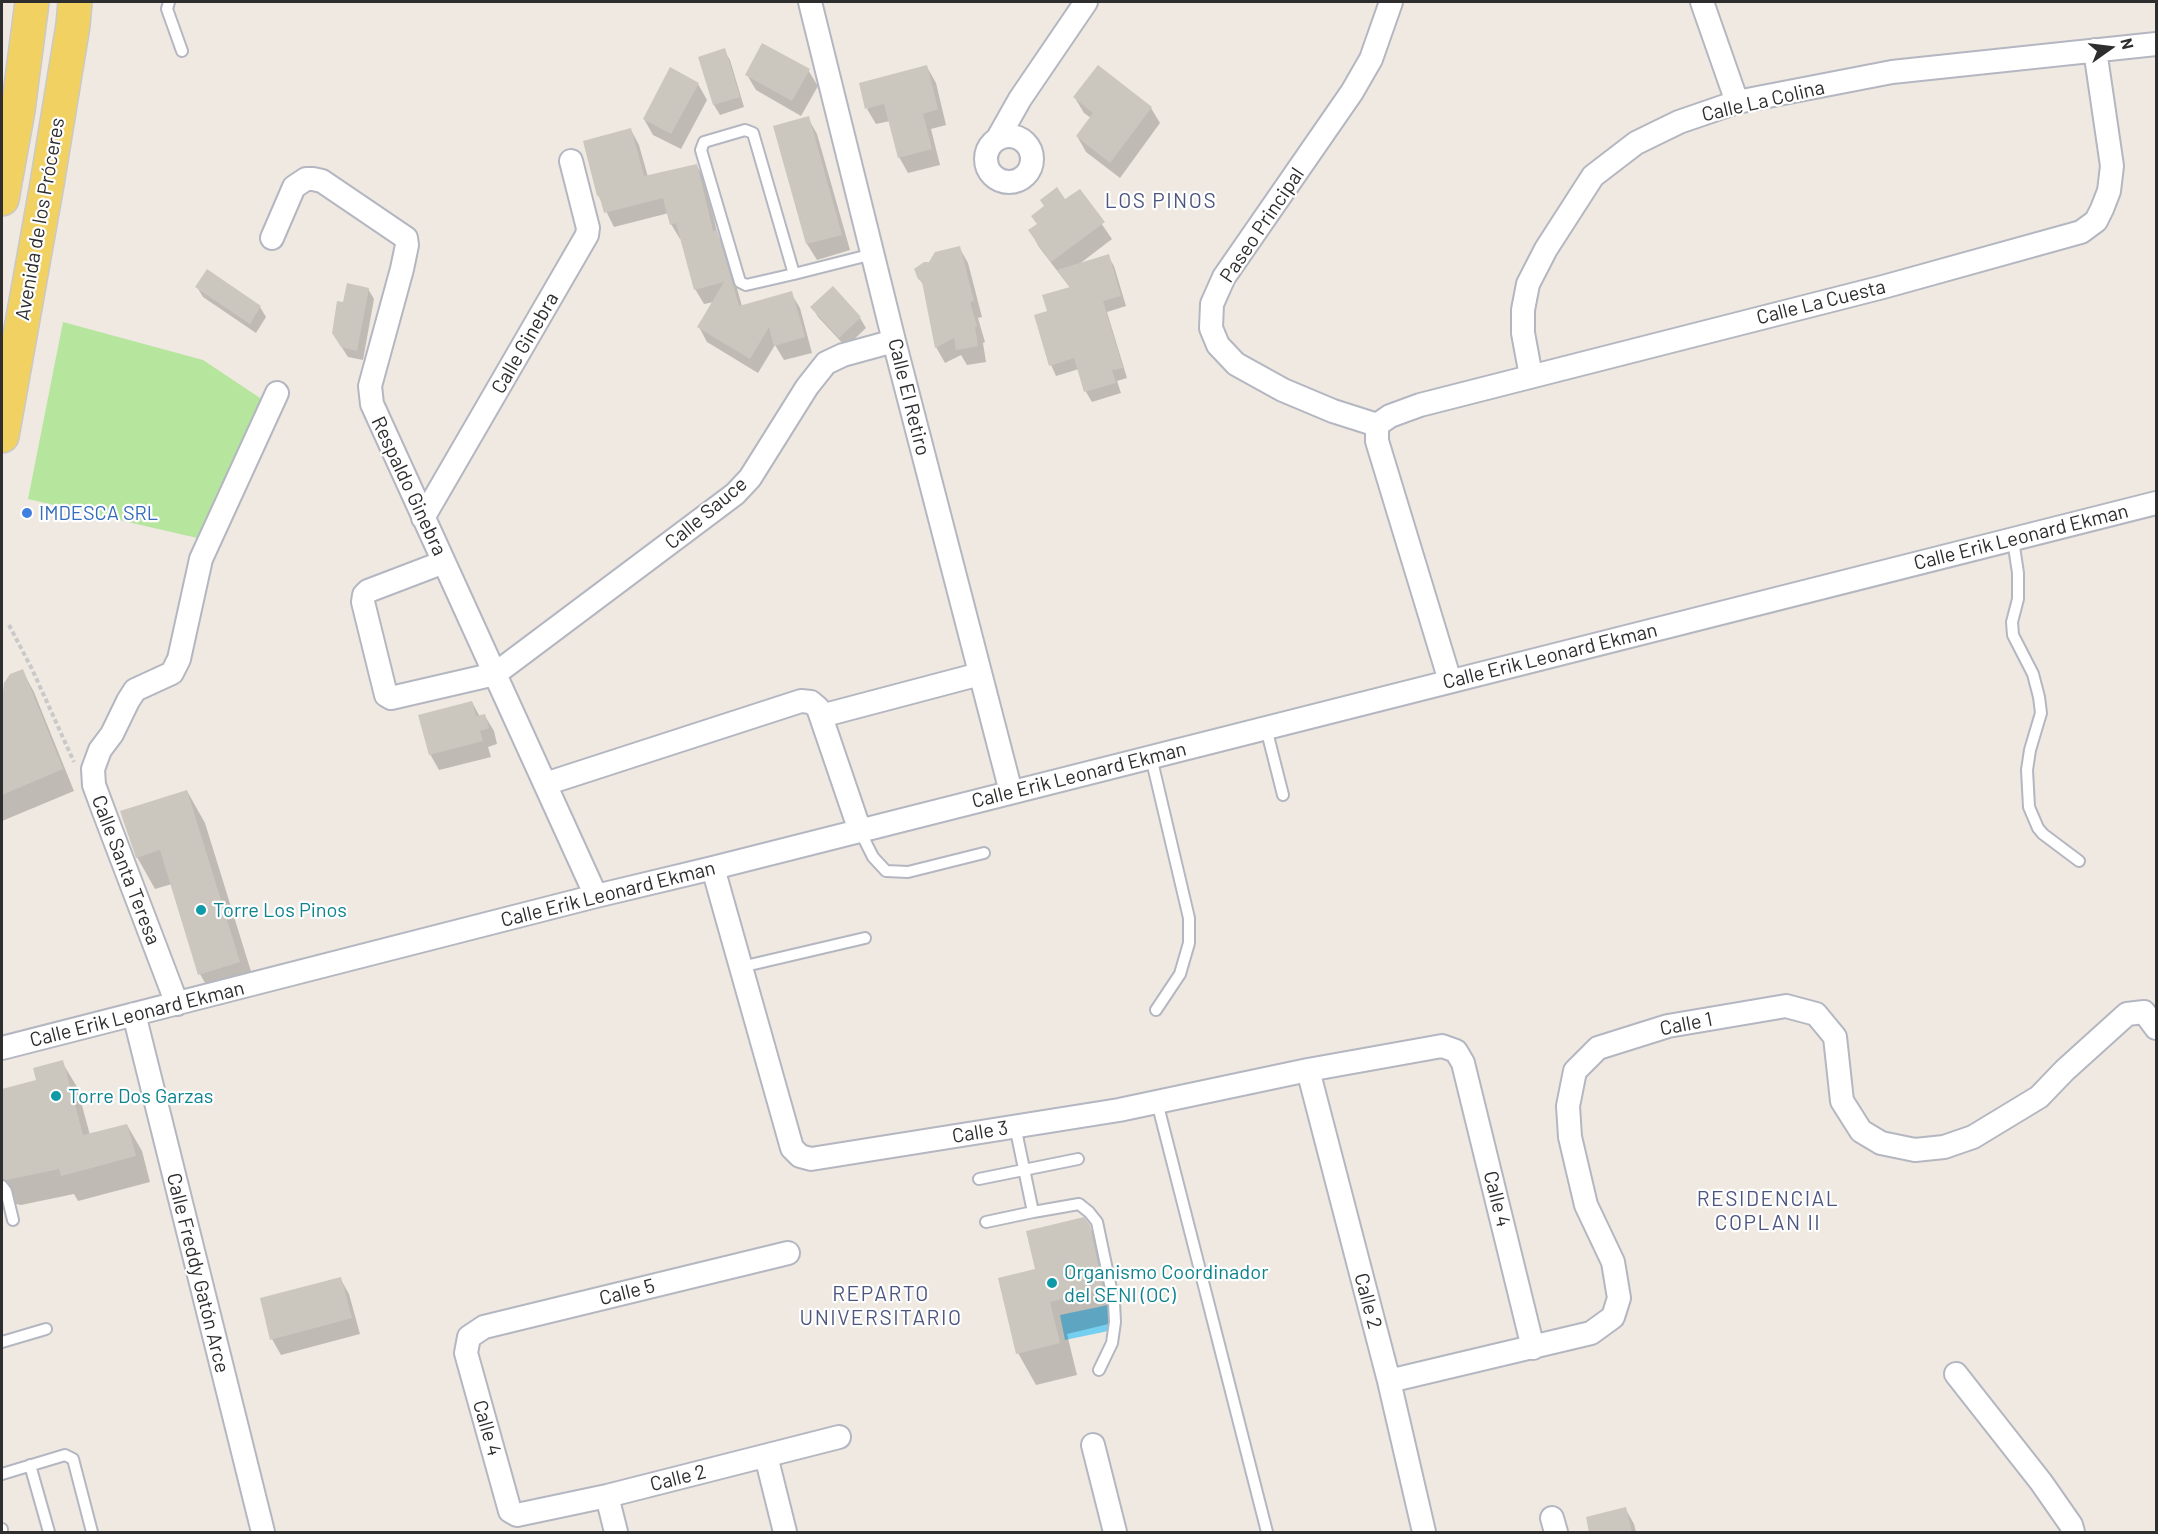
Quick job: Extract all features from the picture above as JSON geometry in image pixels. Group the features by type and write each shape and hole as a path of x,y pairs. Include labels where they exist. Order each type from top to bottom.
{"main road":[{"name":"Avenida de los Próceres","path":"2,200 18,110 32,2"},
{"name":"Avenida de los Próceres","path":"2,436 49,172 75,2"}],"street":[{"name":"Calle El Retiro","path":"810,2 894,341 1011,792"},
{"path":"998,138 1020,99 1086,2"},
{"name":"Paseo Principal","path":"1377,425 1333,411 1283,390 1236,364 1218,345 1211,328 1212,304 1224,277 1352,92 1371,59 1391,2"},
{"path":"1702,2 1737,102"},
{"name":"Calle La Colina","path":"1531,376 1523,333 1523,310 1528,284 1546,249 1593,176 1636,143 1678,122 1737,102 1892,72 2157,44"},
{"name":"Calle La Cuesta","path":"1377,425 1390,416 1420,405 1883,287 2081,232 2096,221 2102,209 2109,191 2112,166 2095,50"},
{"name":"Calle Ginebra","path":"423,518 587,236 588,228 571,161"},
{"name":"Respaldo Ginebra","path":"272,238 294,187 306,179 322,181 406,238 407,245 402,269 370,386 370,394 377,417 596,896"},
{"name":"Calle Sauce","path":"495,674 735,494 750,478 807,387 826,363 843,355 894,341"},
{"name":"Calle Santa Teresa","path":"177,1004 94,785 93,769 100,750 112,734 135,690 172,673 179,659 201,559 277,393"},
{"path":"1377,425 1377,441 1450,681"},
{"name":"Calle Erik Leonard Ekman","path":"2,1048 2157,503"},
{"path":"444,562 368,591 364,595 363,602 386,695 396,698 495,674"},
{"path":"545,784 801,701 816,709 980,674"},
{"path":"816,709 860,831"},
{"name":"Calle 3","path":"713,868 792,1148 800,1156 811,1159 1157,1102 1308,1070 1442,1046 1456,1051"},
{"name":"Calle 1","path":"1389,1381 1591,1334 1613,1317 1619,1298 1613,1262 1586,1205 1569,1127 1568,1106 1575,1071 1598,1048 1668,1026 1786,1006 1816,1014 1835,1037 1842,1101 1861,1131 1881,1143 1915,1150 1944,1148 1973,1137 2039,1097 2065,1070 2127,1014 2144,1012 2157,1028"},
{"name":"Calle Freddy Gatón Arce","path":"134,1014 263,1533"},
{"name":"Calle 4","path":"1456,1051 1463,1063 1533,1348"},
{"name":"Calle 2","path":"1308,1070 1389,1381 1424,1533"},
{"name":"Calle 5","path":"469,1337 484,1327 788,1253"},
{"name":"Calle 4","path":"469,1337 466,1353 510,1511 517,1515"},
{"path":"1956,1374 2041,1482 2071,1525 2073,1533"},
{"name":"Calle 2","path":"517,1515 606,1496 839,1437"},
{"path":"1094,1445 1114,1533"},
{"path":"766,1456 785,1533"},
{"path":"606,1496 616,1533"}],"lane":[{"path":"169,2 167,9 182,51"},
{"path":"794,274 753,133 745,130 704,142 701,150 737,278 746,285 794,274 873,254"},
{"path":"2013,540 2018,573 2018,599 2012,622 2013,635 2032,674 2041,713 2030,750 2027,771 2029,807 2043,834 2079,861"},
{"path":"1266,727 1282,795"},
{"path":"1151,756 1189,918 1189,943 1180,974 1156,1010"},
{"path":"860,831 873,857 886,871 908,872 984,853"},
{"path":"741,967 865,938"},
{"path":"1157,1102 1267,1533"},
{"path":"1015,1126 1033,1212"},
{"path":"979,1179 1078,1159"},
{"path":"2,1186 6,1191 13,1220"},
{"path":"986,1222 1079,1204 1097,1222 1114,1303 1115,1322 1112,1342 1099,1370"},
{"path":"2,1342 46,1329"},
{"path":"2,1474 65,1455 74,1459 92,1533"},
{"path":"30,1465 49,1533"}],"path":[{"path":"9,625 41,687 75,764"}],"green space":[{"path":"63,322 203,360 269,404 206,540 28,499"}],"water":[{"path":"1108,1305 1113,1330 1065,1340 1060,1315"}],"building":[{"path":"762,43 810,69 792,101 745,75"},
{"path":"725,48 740,97 713,105 698,57"},
{"path":"927,65 938,109 923,114 932,149 898,158 884,104 865,109 859,83"},
{"path":"1098,65 1152,107 1110,163 1076,136 1093,113 1073,97"},
{"path":"670,67 699,83 671,134 643,119"},
{"path":"809,116 842,235 806,244 773,126"},
{"path":"631,128 644,176 697,164 713,231 717,230 739,306 792,291 805,337 774,346 769,327 750,359 697,327 724,282 694,290 676,223 670,225 663,198 604,213 599,195 597,196 583,141"},
{"path":"1057,187 1065,199 1080,189 1105,222 1051,262 1028,230 1037,224 1031,216 1044,206 1040,200"},
{"path":"960,246 974,301 970,302 977,326 975,327 978,346 956,350 954,338 935,348 922,282 918,279 914,269 924,262 929,262 935,252"},
{"path":"1109,254 1121,296 1103,301 1123,368 1112,370 1116,383 1084,392 1074,358 1049,366 1034,315 1047,311 1042,295 1070,287 1057,270"},
{"path":"207,269 261,306 250,324 195,287"},
{"path":"347,283 369,288 357,351 341,347 332,333 337,301 343,302"},
{"path":"833,286 861,317 839,338 810,307"},
{"path":"23,669 63,769 2,795 4,683 10,674"},
{"path":"472,701 476,716 485,714 489,728 480,731 483,741 429,755 418,715"},
{"name":"Torre Los Pinos","path":"187,790 240,962 198,975 160,850 136,858 120,811"},
{"path":"63,1060 83,1135 127,1124 136,1156 61,1176 59,1169 2,1179 2,1089 36,1080 33,1068"},
{"name":"Organismo Coordinador del SENI (OC)","path":"1084,1217 1090,1225 1103,1289 1050,1302 1060,1343 1016,1354 998,1278 1035,1269 1026,1231"},
{"path":"341,1277 352,1318 270,1340 260,1298"},
{"path":"1626,1507 1632,1533 1589,1533 1586,1517"}],"place":[{"name":"IMDESCA SRL","path":"27,513"},
{"name":"Torre Los Pinos","path":"201,910"},
{"name":"Torre Dos Garzas","path":"56,1096"},
{"name":"Organismo Coordinador del SENI (OC)","path":"1052,1283"}],"district":[{"name":"LOS PINOS","path":"1161,201"},
{"name":"RESIDENCIAL COPLAN II","path":"1768,1211"},
{"name":"REPARTO UNIVERSITARIO","path":"881,1306"}]}
